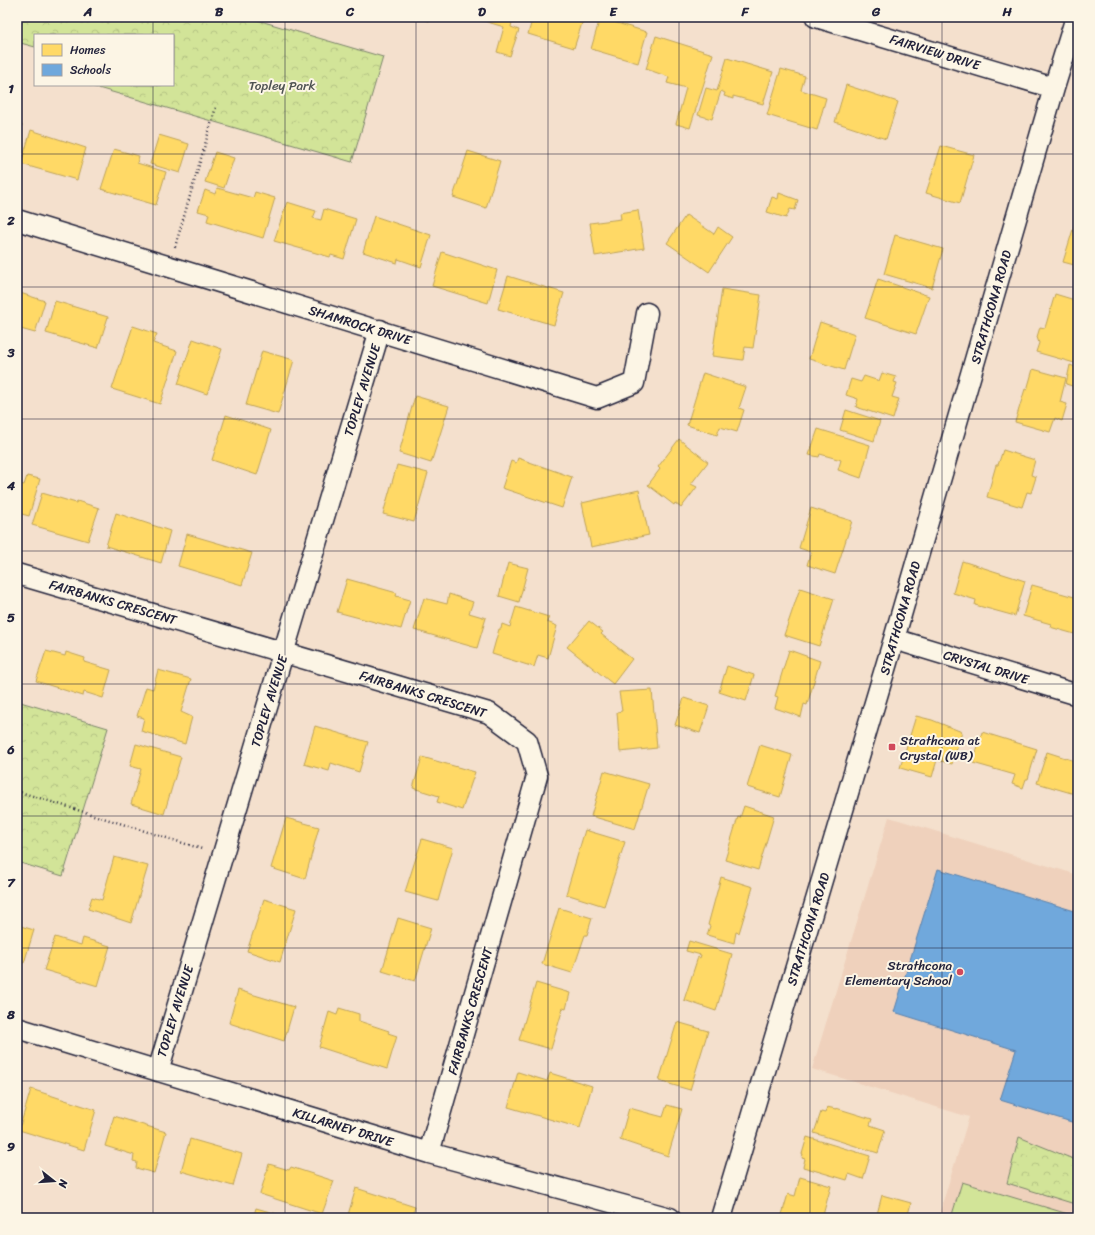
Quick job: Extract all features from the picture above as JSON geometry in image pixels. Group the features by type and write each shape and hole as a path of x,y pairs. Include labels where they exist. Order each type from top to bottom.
{"street":[{"name":"FAIRVIEW DRIVE","path":"816,17 1054,88"},
{"name":"STRATHCONA ROAD","path":"721,1218 894,639 1076,17"},
{"name":"SHAMROCK DRIVE","path":"17,220 598,398 634,383 646,313"},
{"name":"TOPLEY AVENUE","path":"158,1071 380,330"},
{"name":"FAIRBANKS CRESCENT","path":"17,574 489,713 527,741 537,776 429,1153"},
{"name":"CRYSTAL DRIVE","path":"894,639 1078,695"},
{"name":"KILLARNEY DRIVE","path":"17,1028 429,1153 670,1218"}],"path":[{"path":"169,266 216,106"},
{"path":"17,791 222,855"}],"shaded area":[{"name":"Strathcona Elementary School","path":"889,817 1078,875 1078,1218 938,1218 969,1117 812,1069"}],"green space":[{"name":"Topley Park","path":"17,17 247,17 383,57 352,162 91,86 174,86 174,34 34,34 34,47 17,42"},
{"path":"17,701 108,728 63,876 17,862"},
{"path":"1019,1137 1078,1161 1078,1205 1007,1183"},
{"path":"962,1182 1078,1217 1078,1218 951,1218"}],"building: Homes":[{"path":"416,17 431,17 429,21"},
{"path":"471,17 513,17 511,27 519,30 510,56 497,52 504,27"},
{"path":"533,17 584,17 574,48 528,34"},
{"path":"600,18 647,32 638,63 591,49"},
{"path":"656,36 713,54 690,128 676,124 686,88 667,83 669,77 646,69"},
{"path":"727,58 773,72 763,104 733,96 733,99 724,96 725,93 721,91 712,119 698,115 706,88 717,91"},
{"path":"781,69 805,76 801,90 826,98 817,130 767,115"},
{"path":"846,85 898,102 886,139 835,122"},
{"path":"17,124 22,125 17,142"},
{"path":"31,130 86,148 77,180 21,164"},
{"path":"159,135 189,144 180,173 150,164"},
{"path":"941,146 974,155 960,203 926,193"},
{"path":"114,149 139,156 137,163 166,172 156,205 101,189"},
{"path":"468,151 500,161 486,208 453,197"},
{"path":"215,152 234,158 224,188 205,182"},
{"path":"217,188 253,198 255,192 275,198 263,238 207,221 209,214 198,211 205,190 215,194"},
{"path":"779,193 798,200 795,210 790,209 786,218 767,212 772,197 778,199"},
{"path":"287,202 316,211 313,218 321,220 324,209 356,219 344,259 331,255 330,257 274,241"},
{"path":"638,210 644,248 595,256 590,223 621,219 620,213"},
{"path":"686,215 714,234 718,227 732,237 709,272 667,243"},
{"path":"374,216 431,235 421,267 398,259 397,263 363,252"},
{"path":"1074,226 1078,228 1078,266 1063,262"},
{"path":"895,235 943,249 932,288 884,274"},
{"path":"442,252 497,270 488,303 432,286"},
{"path":"508,276 564,293 554,325 498,309"},
{"path":"878,279 929,296 916,334 865,318"},
{"path":"722,289 761,295 753,348 745,347 743,360 712,356"},
{"path":"17,292 45,301 35,333 17,328"},
{"path":"1055,294 1078,301 1078,364 1036,352 1039,343 1037,337 1040,327 1045,328"},
{"path":"55,301 108,317 98,348 46,333"},
{"path":"820,322 855,334 844,370 809,359"},
{"path":"133,326 157,334 153,343 177,351 160,404 112,389"},
{"path":"193,339 222,349 207,394 178,384"},
{"path":"262,351 294,360 278,414 246,405"},
{"path":"1070,365 1078,368 1078,388 1066,384"},
{"path":"1033,369 1066,378 1060,402 1067,404 1062,421 1055,418 1050,432 1015,422"},
{"path":"703,373 746,387 739,408 744,410 737,432 720,427 717,435 687,425"},
{"path":"882,373 896,377 894,382 897,383 892,397 899,399 893,419 856,407 858,399 846,395 851,379 861,382 864,376 879,381"},
{"path":"415,396 449,406 431,463 399,453"},
{"path":"846,410 880,421 874,441 840,430"},
{"path":"226,415 271,430 257,475 212,460"},
{"path":"818,429 870,445 861,478 838,470 841,460 820,454 819,457 809,455"},
{"path":"679,439 708,462 691,484 697,487 681,508 675,503 674,505 648,485 660,469 658,467"},
{"path":"1003,450 1035,460 1031,475 1036,477 1031,493 1027,492 1022,507 987,497 996,465 998,465"},
{"path":"518,458 572,477 562,508 502,488 511,461 516,463"},
{"path":"397,465 428,473 414,522 383,514"},
{"path":"27,476 40,479 29,516 18,513 17,518 17,483 24,485"},
{"path":"639,490 649,535 591,547 582,503"},
{"path":"42,493 99,508 88,541 32,525"},
{"path":"811,508 852,521 835,574 807,565 811,552 799,548"},
{"path":"116,513 170,531 161,563 106,546"},
{"path":"187,534 252,553 242,585 178,566"},
{"path":"962,561 1025,581 1015,616 975,605 976,600 953,593"},
{"path":"508,563 528,568 519,602 499,596"},
{"path":"347,579 397,593 396,596 410,600 401,629 337,612"},
{"path":"1032,585 1078,598 1078,635 1050,627 1051,624 1023,616"},
{"path":"800,588 834,599 819,646 784,635"},
{"path":"449,594 473,602 469,613 486,618 477,648 414,630 424,598 447,604"},
{"path":"516,607 549,617 547,622 557,626 548,658 538,655 534,667 492,654 499,629 501,629 502,624 510,627"},
{"path":"589,621 603,632 601,634 632,659 613,684 567,647"},
{"path":"17,644 21,645 17,658"},
{"path":"789,650 820,661 807,705 804,704 801,717 775,708 778,697 775,696"},
{"path":"46,651 65,656 66,652 85,658 84,662 111,670 103,698 84,692 83,696 36,681"},
{"path":"727,666 754,675 746,701 719,692"},
{"path":"158,670 191,679 181,712 192,717 185,744 141,731 144,718 137,716 146,687 153,689"},
{"path":"652,690 657,748 620,752 617,712 622,711 619,692"},
{"path":"684,698 709,706 700,733 675,725"},
{"path":"916,716 932,720 962,732 952,764 937,760 932,777 900,768"},
{"path":"315,726 368,742 359,772 331,763 329,771 304,764"},
{"path":"982,732 1037,749 1028,779 1026,779 1023,788 1012,784 1015,775 973,763"},
{"path":"136,744 181,757 164,814 131,804 141,769 130,766"},
{"path":"760,745 792,755 780,797 747,787"},
{"path":"1047,752 1078,762 1078,795 1037,783"},
{"path":"422,757 475,772 462,810 437,802 439,796 413,788"},
{"path":"604,771 649,784 635,829 591,816"},
{"path":"744,806 774,816 758,870 725,860 738,817 740,818"},
{"path":"286,818 319,827 305,879 271,868"},
{"path":"585,830 625,842 604,906 566,894"},
{"path":"422,839 453,848 438,901 405,892"},
{"path":"114,857 148,866 131,923 88,909 92,897 102,900"},
{"path":"721,877 753,887 739,933 736,932 734,943 707,935 710,926 708,925"},
{"path":"264,899 296,909 280,962 247,951"},
{"path":"559,908 592,918 572,973 542,964"},
{"path":"398,918 431,928 415,981 382,971"},
{"path":"17,925 34,930 24,963 17,960"},
{"path":"55,937 81,945 83,938 110,946 98,986 44,970"},
{"path":"689,941 732,954 716,1011 684,1000 698,957 700,958 701,955 686,951"},
{"path":"536,983 570,993 566,1009 563,1008 551,1049 519,1040"},
{"path":"238,990 294,1007 284,1041 229,1023"},
{"path":"339,1008 359,1014 359,1021 389,1031 388,1033 397,1036 387,1069 319,1047 329,1012 337,1015"},
{"path":"677,1022 708,1031 690,1090 659,1081"},
{"path":"518,1072 547,1081 550,1073 592,1086 580,1128 508,1107"},
{"path":"31,1089 96,1110 84,1150 19,1130"},
{"path":"667,1105 682,1109 668,1156 620,1140 629,1108 663,1117"},
{"path":"827,1107 836,1108 872,1119 870,1125 885,1130 878,1153 814,1133 821,1112 825,1113"},
{"path":"114,1116 166,1132 154,1173 136,1168 137,1162 133,1161 134,1155 105,1146"},
{"path":"807,1137 870,1156 863,1179 849,1174 847,1180 803,1167 805,1159 802,1158 802,1154"},
{"path":"190,1139 242,1154 233,1186 181,1171"},
{"path":"269,1164 289,1170 291,1167 334,1181 322,1214 260,1194"},
{"path":"800,1177 831,1186 823,1215 832,1218 781,1218 788,1194 795,1196"},
{"path":"356,1188 415,1207 411,1218 347,1218"},
{"path":"882,1195 911,1203 907,1218 876,1218"},
{"path":"256,1208 284,1216 283,1218 253,1218"}],"building: Schools":[{"path":"938,869 1078,912 1078,1124 1000,1100 1016,1050 894,1012"}],"place":[{"name":"Strathcona at Crystal (WB)","path":"892,747"},
{"name":"Strathcona Elementary School","path":"960,972"}]}
